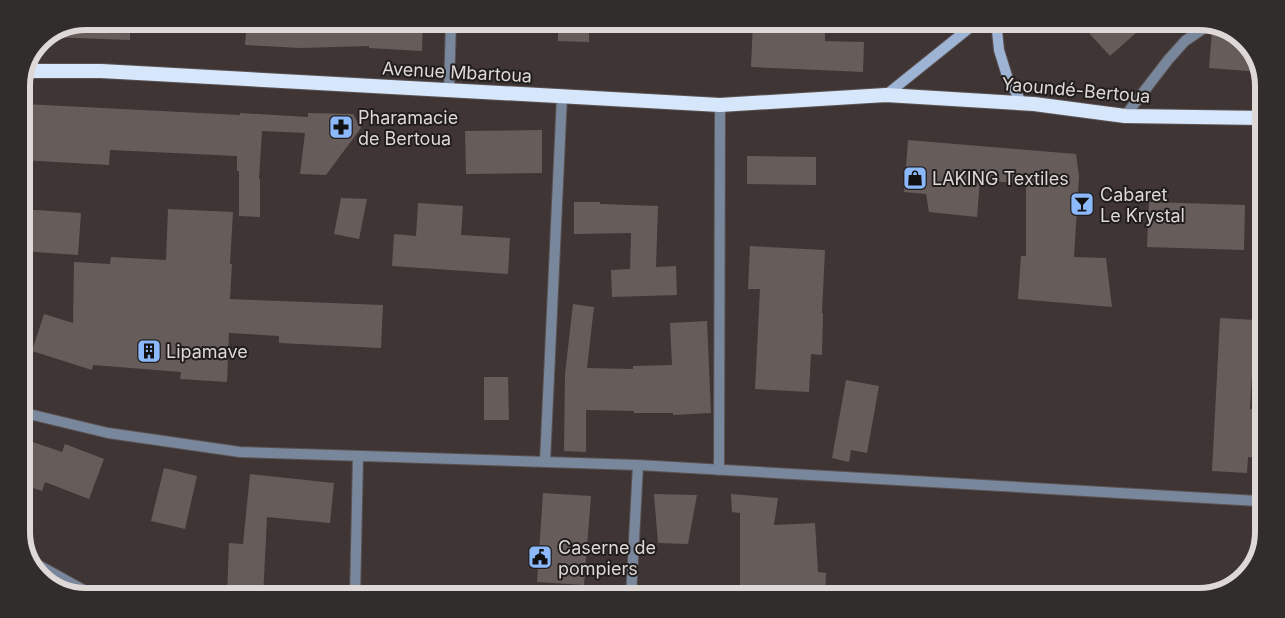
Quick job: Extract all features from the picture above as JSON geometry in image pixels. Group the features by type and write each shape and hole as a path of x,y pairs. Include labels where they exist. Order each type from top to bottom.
{"highway":[{"name":"Avenue Mbartoua","path":"32,71 101,71 720,105 886,96"},
{"name":"Yaoundé-Bertoua","path":"886,96 1034,104 1125,116 1255,118"}],"main road":[{"path":"886,96 967,30"},
{"path":"997,30 999,50 1008,79 1022,103 1034,104"}],"street":[{"path":"449,90 451,30"},
{"path":"1125,116 1168,60 1185,42 1201,30"},
{"path":"545,462 562,96"},
{"path":"719,470 720,105"},
{"path":"30,414 108,433 240,452 638,466 1255,501"},
{"path":"354,588 358,456"},
{"path":"631,588 638,466"},
{"path":"43,568 78,587"}],"building":[{"path":"130,30 130,40 58,37 75,31"},
{"path":"246,30 423,30 422,51 369,48 369,46 300,48 245,45"},
{"path":"558,30 589,30 589,42 558,41"},
{"path":"753,30 825,30 825,41 864,42 863,72 751,67"},
{"path":"1086,30 1135,30 1137,32 1110,56"},
{"path":"1212,32 1227,37 1239,46 1246,55 1253,71 1209,68"},
{"path":"30,104 240,115 240,113 308,117 308,113 353,114 361,128 326,175 300,174 305,133 262,131 259,179 260,217 239,216 237,156 110,150 109,165 30,161"},
{"path":"542,130 542,173 466,174 465,131"},
{"path":"908,140 1076,154 1079,176 1074,257 1106,258 1112,307 1018,299 1021,256 1026,256 1026,184 980,180 977,217 929,212 926,194 904,192"},
{"path":"747,156 816,157 816,185 747,184"},
{"path":"341,198 367,199 359,239 334,234"},
{"path":"574,202 658,206 656,267 676,266 677,295 612,297 611,270 630,269 631,233 574,234"},
{"path":"1149,202 1245,205 1244,250 1147,247"},
{"path":"418,203 463,206 461,235 510,238 508,274 392,266 394,234 416,236"},
{"path":"168,209 233,212 230,299 383,305 381,348 279,343 279,336 229,333 227,382 180,379 181,372 93,365 92,370 32,351 44,314 73,323 74,262 110,264 111,257 166,260"},
{"path":"30,210 81,213 78,255 30,252"},
{"path":"750,246 825,250 822,355 811,354 809,392 755,389 760,289 748,289"},
{"path":"573,304 594,307 587,368 633,369 633,366 672,365 670,323 707,321 711,413 673,415 673,413 586,410 586,452 564,451 565,374"},
{"path":"1220,318 1255,320 1250,409 1255,410 1255,458 1248,457 1247,473 1212,471"},
{"path":"484,377 508,377 509,420 484,420"},
{"path":"846,380 879,386 867,453 851,450 849,462 832,458"},
{"path":"30,441 62,452 65,444 104,459 89,499 45,482 42,491 30,487"},
{"path":"164,468 197,476 185,529 151,521"},
{"path":"250,474 334,483 330,523 267,517 263,588 227,588 229,543 243,544"},
{"path":"543,493 591,496 584,585 537,582"},
{"path":"654,494 697,495 688,544 658,543"},
{"path":"731,494 778,498 774,525 815,523 818,572 826,573 825,588 740,588 740,513 732,512"}],"place":[{"name":"Pharamacie de Bertoua","path":"341,127"},
{"name":"LAKING Textiles","path":"915,178"},
{"name":"Cabaret Le Krystal","path":"1082,204"},
{"name":"Lipamave","path":"149,351"},
{"name":"Caserne de pompiers","path":"540,557"}]}
